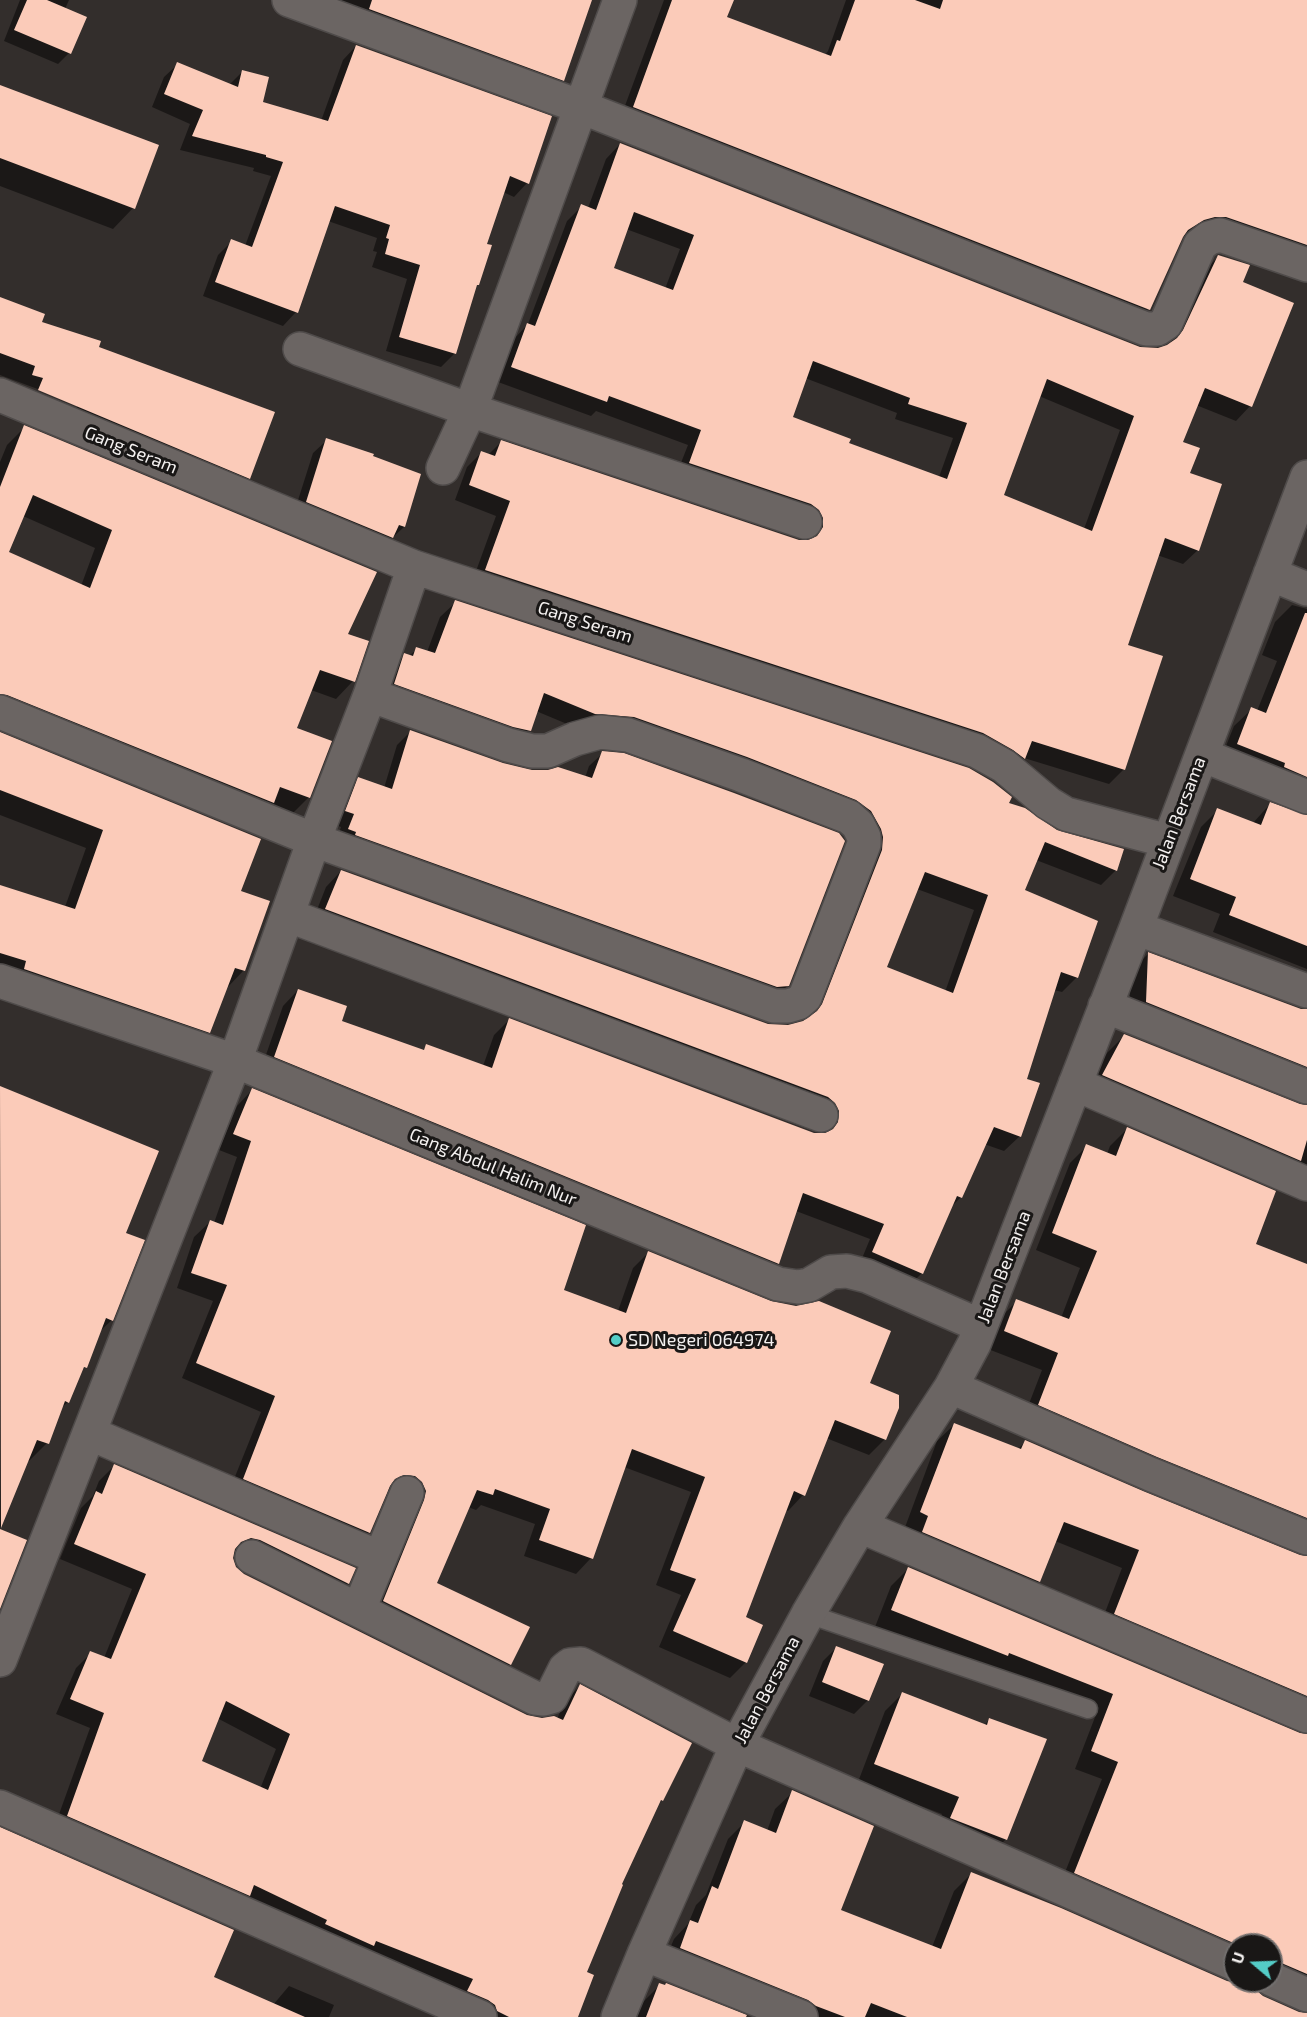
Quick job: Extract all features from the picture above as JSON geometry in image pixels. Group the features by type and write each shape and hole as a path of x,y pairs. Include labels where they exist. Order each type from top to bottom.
{"street":[{"path":"289,0 581,107 1146,329 1157,329 1166,323 1200,245 1209,238 1220,235 1307,265"},
{"path":"443,468 470,410 620,0"},
{"path":"300,349 470,410 805,522"},
{"name":"Gang Seram","path":"0,396 414,567 976,751 1004,766 1048,804 1066,814 1168,841"},
{"name":"Jalan Bersama","path":"618,2017 736,1745 808,1614 860,1526 951,1387 974,1344 1136,928 1307,477"},
{"path":"0,1660 235,1061 314,840 370,695 414,567"},
{"path":"1270,574 1307,589"},
{"path":"0,712 314,840 774,1006 788,1006 798,1003 805,997 864,844 864,837 858,825 849,817 741,775 628,735 600,732 548,751 532,751 508,745 370,695"},
{"path":"1202,755 1307,797"},
{"path":"287,915 821,1115"},
{"path":"1136,928 1307,991"},
{"name":"Gang Abdul Halim Nur","path":"0,981 235,1061 778,1284 798,1287 809,1285 831,1272 846,1270 867,1276 981,1326"},
{"path":"1105,1006 1307,1087"},
{"path":"1075,1084 1307,1184"},
{"path":"951,1387 1150,1474 1307,1538"},
{"path":"89,1433 380,1558"},
{"path":"359,1609 407,1493"},
{"path":"860,1526 1307,1716"},
{"path":"252,1557 535,1698 551,1697 565,1669 570,1665 581,1664 736,1745 1223,1959"},
{"path":"0,1806 480,2017"},
{"path":"644,1954 801,2017"},
{"path":"1283,1984 1307,1995"}],"lane":[{"path":"808,1614 1088,1709"}],"building":[{"path":"27,0 47,0 87,17 71,54 14,30"},
{"path":"372,0 592,0 564,81 369,9"},
{"path":"672,0 734,0 727,17 831,56 837,40 840,41 855,0 915,0 940,9 943,0 1307,0 1307,245 1226,217 1204,220 1188,230 1183,237 1150,310 633,107"},
{"path":"356,45 552,116 529,184 510,176 487,244 492,245 456,354 399,337 420,265 385,254 390,225 335,206 298,313 215,282 231,239 252,247 283,162 266,157 266,155 192,136 203,110 164,94 177,62 238,87 242,70 269,77 263,102 328,121"},
{"path":"0,85 159,145 135,209 0,158"},
{"path":"620,143 1140,347 1158,348 1177,338 1183,330 1218,255 1250,265 1243,282 1294,303 1252,407 1205,388 1183,442 1200,448 1190,473 1222,484 1199,551 1165,538 1128,645 1163,656 1125,770 1032,741 1025,759 983,733 485,570 510,501 469,485 481,451 495,456 501,440 799,540 808,540 817,536 823,527 823,518 819,510 811,504 689,463 701,430 609,396 607,402 511,367 527,323 535,326 581,204 596,210","holes":["634,212 694,235 673,290 614,268","813,361 910,398 908,404 967,423 947,479 849,443 851,439 793,417","1047,379 1134,416 1092,531 1004,495"]},
{"path":"0,297 45,314 42,322 101,341 99,347 275,412 250,479 38,390 43,378 32,375 35,366 0,353"},
{"path":"24,425 377,572 348,634 369,641 355,682 320,670 297,728 332,741 310,798 280,787 274,803 0,694 0,487","holes":["33,495 112,530 90,588 9,552"]},
{"path":"326,438 374,454 373,456 421,474 405,527 399,525 393,538 306,502"},
{"path":"455,600 969,768 993,782 1012,797 1009,803 1025,808 1057,830 1124,849 1117,871 1045,842 1025,890 1098,921 1078,978 1061,972 1027,1079 1040,1083 1021,1137 994,1127 962,1198 957,1196 923,1274 872,1252 884,1224 803,1193 779,1264 274,1057 298,989 347,1006 342,1021 424,1050 426,1044 492,1068 509,1018 814,1133 825,1133 833,1129 838,1122 839,1111 828,1097 325,909 341,870 768,1024 788,1025 803,1021 817,1011 822,1004 882,850 881,829 871,811 856,800 747,757 634,717 595,714 544,693 531,731 513,727 394,684 404,653 413,656 416,647 435,653","holes":["925,872 988,895 953,993 887,967"]},
{"path":"1305,613 1307,613 1307,777 1284,767 1285,763 1237,744 1251,707 1266,713"},
{"path":"410,730 503,763 532,770 548,770 558,767 592,778 602,751 624,753 839,833 845,841 789,986 777,987 355,835 356,832 348,829 354,814 345,811 358,777 392,789"},
{"path":"0,732 261,839 241,891 270,901 245,971 235,968 210,1033 24,969 26,961 0,953 0,885 75,909 103,830 0,790"},
{"path":"1270,802 1307,815 1307,946 1229,915 1236,897 1190,879 1217,808 1261,825"},
{"path":"1148,952 1301,1009 1307,1009 1307,1067 1146,1002"},
{"path":"1124,1034 1307,1105 1307,1140 1301,1161 1102,1075"},
{"path":"0,1086 159,1151 126,1233 145,1240 113,1321 106,1318 87,1368 84,1367 69,1403 65,1401 49,1444 37,1440 1,1528"},
{"path":"252,1088 586,1225 564,1290 626,1313 648,1251 771,1301 796,1306 819,1301 891,1331 870,1383 899,1395 899,1408 886,1440 835,1420 805,1496 794,1491 746,1617 763,1625 747,1663 673,1631 696,1579 670,1570 705,1477 632,1449 593,1559 539,1540 550,1509 495,1489 493,1495 477,1490 437,1583 530,1627 511,1665 383,1601 424,1500 426,1491 422,1482 415,1476 404,1475 395,1479 370,1533 243,1479 275,1396 196,1363 227,1285 191,1273 210,1220 223,1225 251,1141 233,1134"},
{"path":"1127,1127 1276,1191 1256,1244 1307,1264 1307,1518 1157,1457 1038,1405 1058,1353 1004,1331 1016,1299 1069,1319 1097,1251 1052,1233 1086,1144 1116,1156"},
{"path":"954,1423 1021,1449 1025,1440 1143,1491 1307,1556 1307,1696 1114,1614 1139,1550 1064,1522 1040,1582 922,1532 928,1516 920,1512"},
{"path":"114,1464 356,1568 349,1584 260,1540 251,1538 241,1542 235,1549 233,1558 236,1567 244,1574 527,1715 542,1718 554,1716 563,1720 580,1684 692,1743 663,1801 661,1800 622,1884 587,1972 594,1975 578,2017 509,2017 497,2011 495,2005 488,2000 467,1991 473,1979 376,1941 374,1946 325,1924 327,1920 254,1885 250,1896 67,1816 104,1713 70,1699 90,1651 111,1659 146,1574 74,1544 96,1491 102,1494","holes":["226,1701 290,1734 268,1790 202,1761"]},
{"path":"0,1529 27,1540 0,1609"},
{"path":"908,1567 1307,1734 1307,1974 1283,1964 1283,1933 1223,1933 1223,1938 1074,1873 1118,1762 1091,1751 1113,1694 891,1610"},
{"path":"836,1646 884,1664 869,1701 822,1682"},
{"path":"902,1692 987,1725 989,1718 1047,1739 1007,1840 950,1818 959,1797 874,1764"},
{"path":"792,1790 874,1826 841,1910 941,1949 971,1872 1061,1908 1223,1979 1223,1993 1260,1993 1299,2012 1307,2013 1307,2017 907,2017 871,2003 865,2017 845,2017 680,1948 690,1920 698,1923 712,1886 718,1889 744,1820 776,1833"},
{"path":"0,1827 234,1930 214,1977 305,2017 0,2017"},
{"path":"659,1983 665,1985 666,1983 747,2015 746,2017 646,2017"}],"place":[{"name":"SD Negeri 064974","path":"616,1340"}]}
